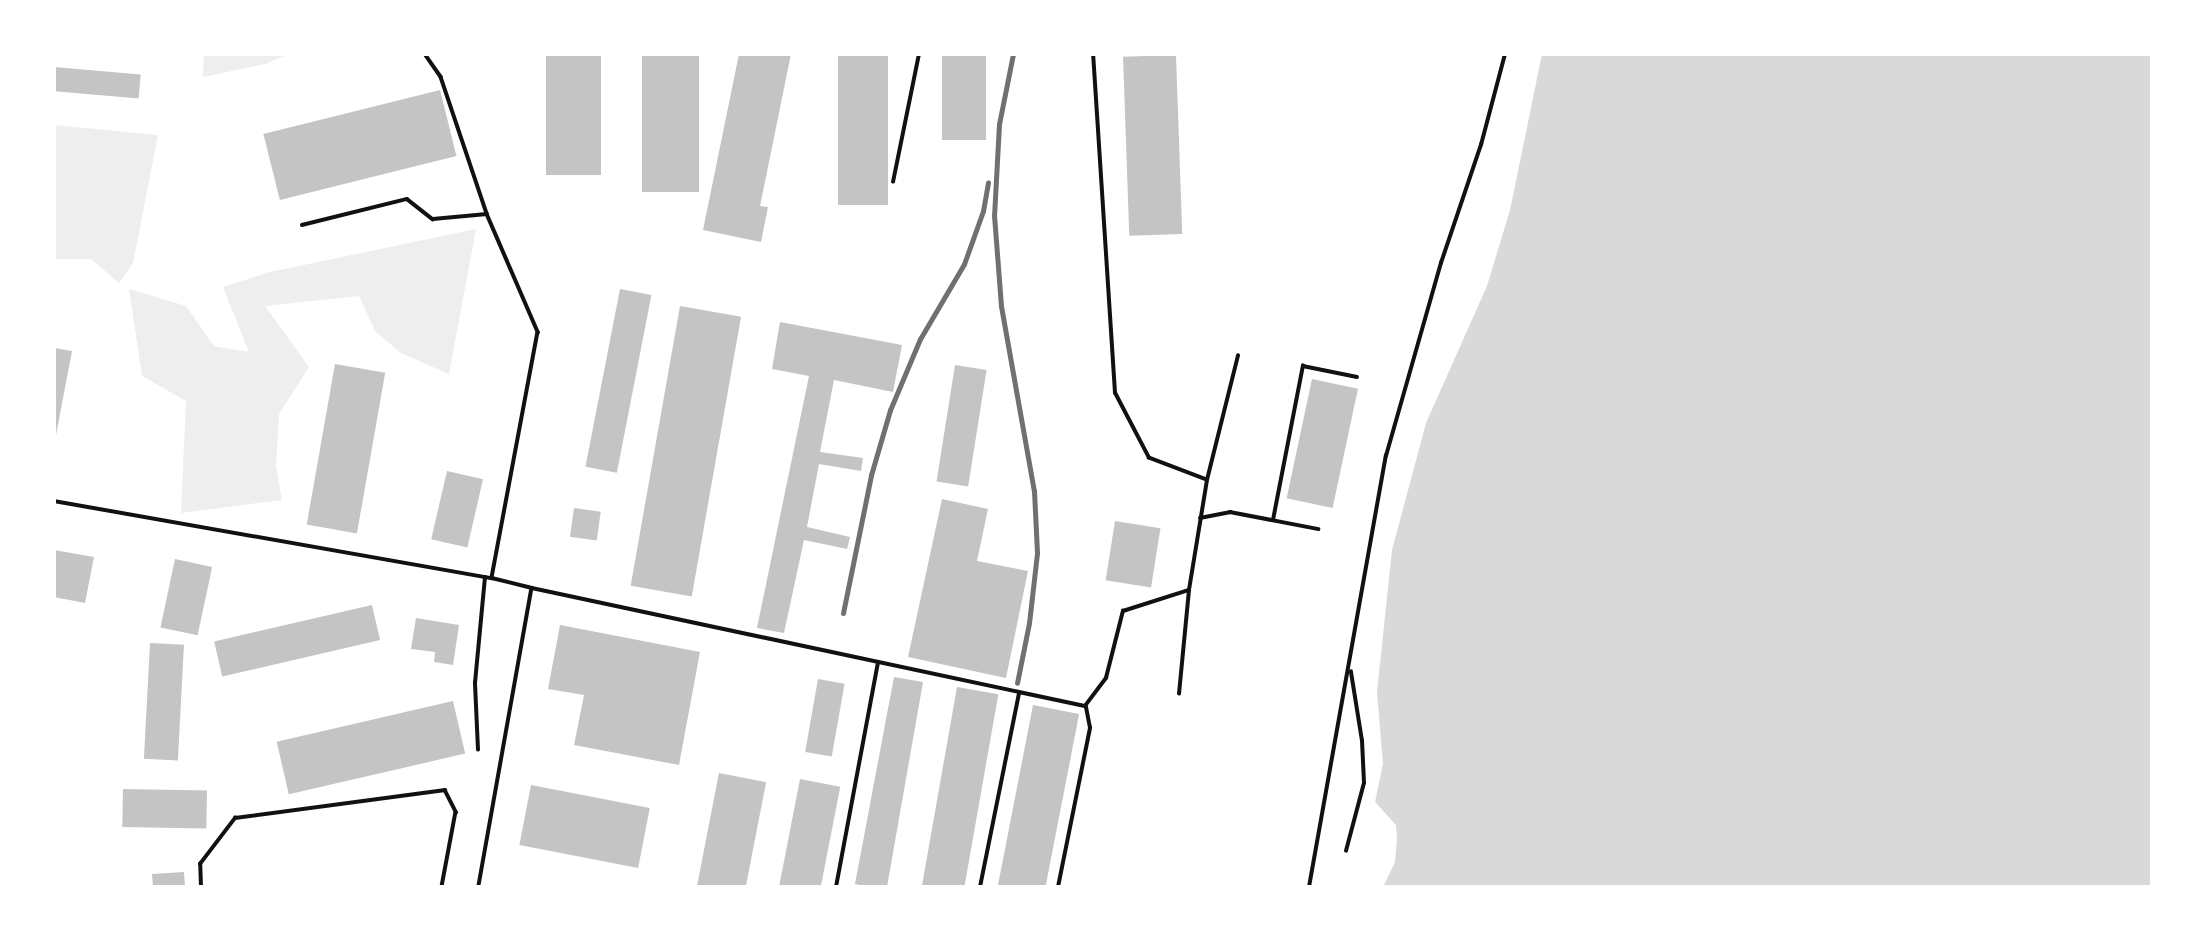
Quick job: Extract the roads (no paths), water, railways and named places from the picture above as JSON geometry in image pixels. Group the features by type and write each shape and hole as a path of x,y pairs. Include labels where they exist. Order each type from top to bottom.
{"lane":[{"path":"425,54 441,78 487,214 538,332 492,578"},
{"path":"894,182 919,54"},
{"path":"1093,54 1115,393 1149,458 1207,480"},
{"path":"1309,887 1386,456 1441,263 1481,145 1505,54"},
{"path":"302,225 407,199 433,219 487,214"},
{"path":"1180,694 1189,590 1200,518 1238,356"},
{"path":"1273,520 1303,366 1357,377"},
{"path":"54,501 492,578 1086,706"},
{"path":"1200,518 1230,512 1318,529"},
{"path":"478,750 475,682 485,577"},
{"path":"479,887 532,588"},
{"path":"1058,887 1090,728 1086,706 1106,678 1123,611 1189,590"},
{"path":"836,887 878,663"},
{"path":"1346,851 1364,783 1362,741 1350,667"},
{"path":"980,887 1019,693"},
{"path":"201,887 200,864 235,818 445,790 456,812 442,887"}],"railway":[{"path":"1013,54 999,124 994,215 1001,306 1034,491 1037,553 1029,623 1017,683"},
{"path":"843,613 871,475 890,410 920,339 964,264 983,211 988,182"}]}
